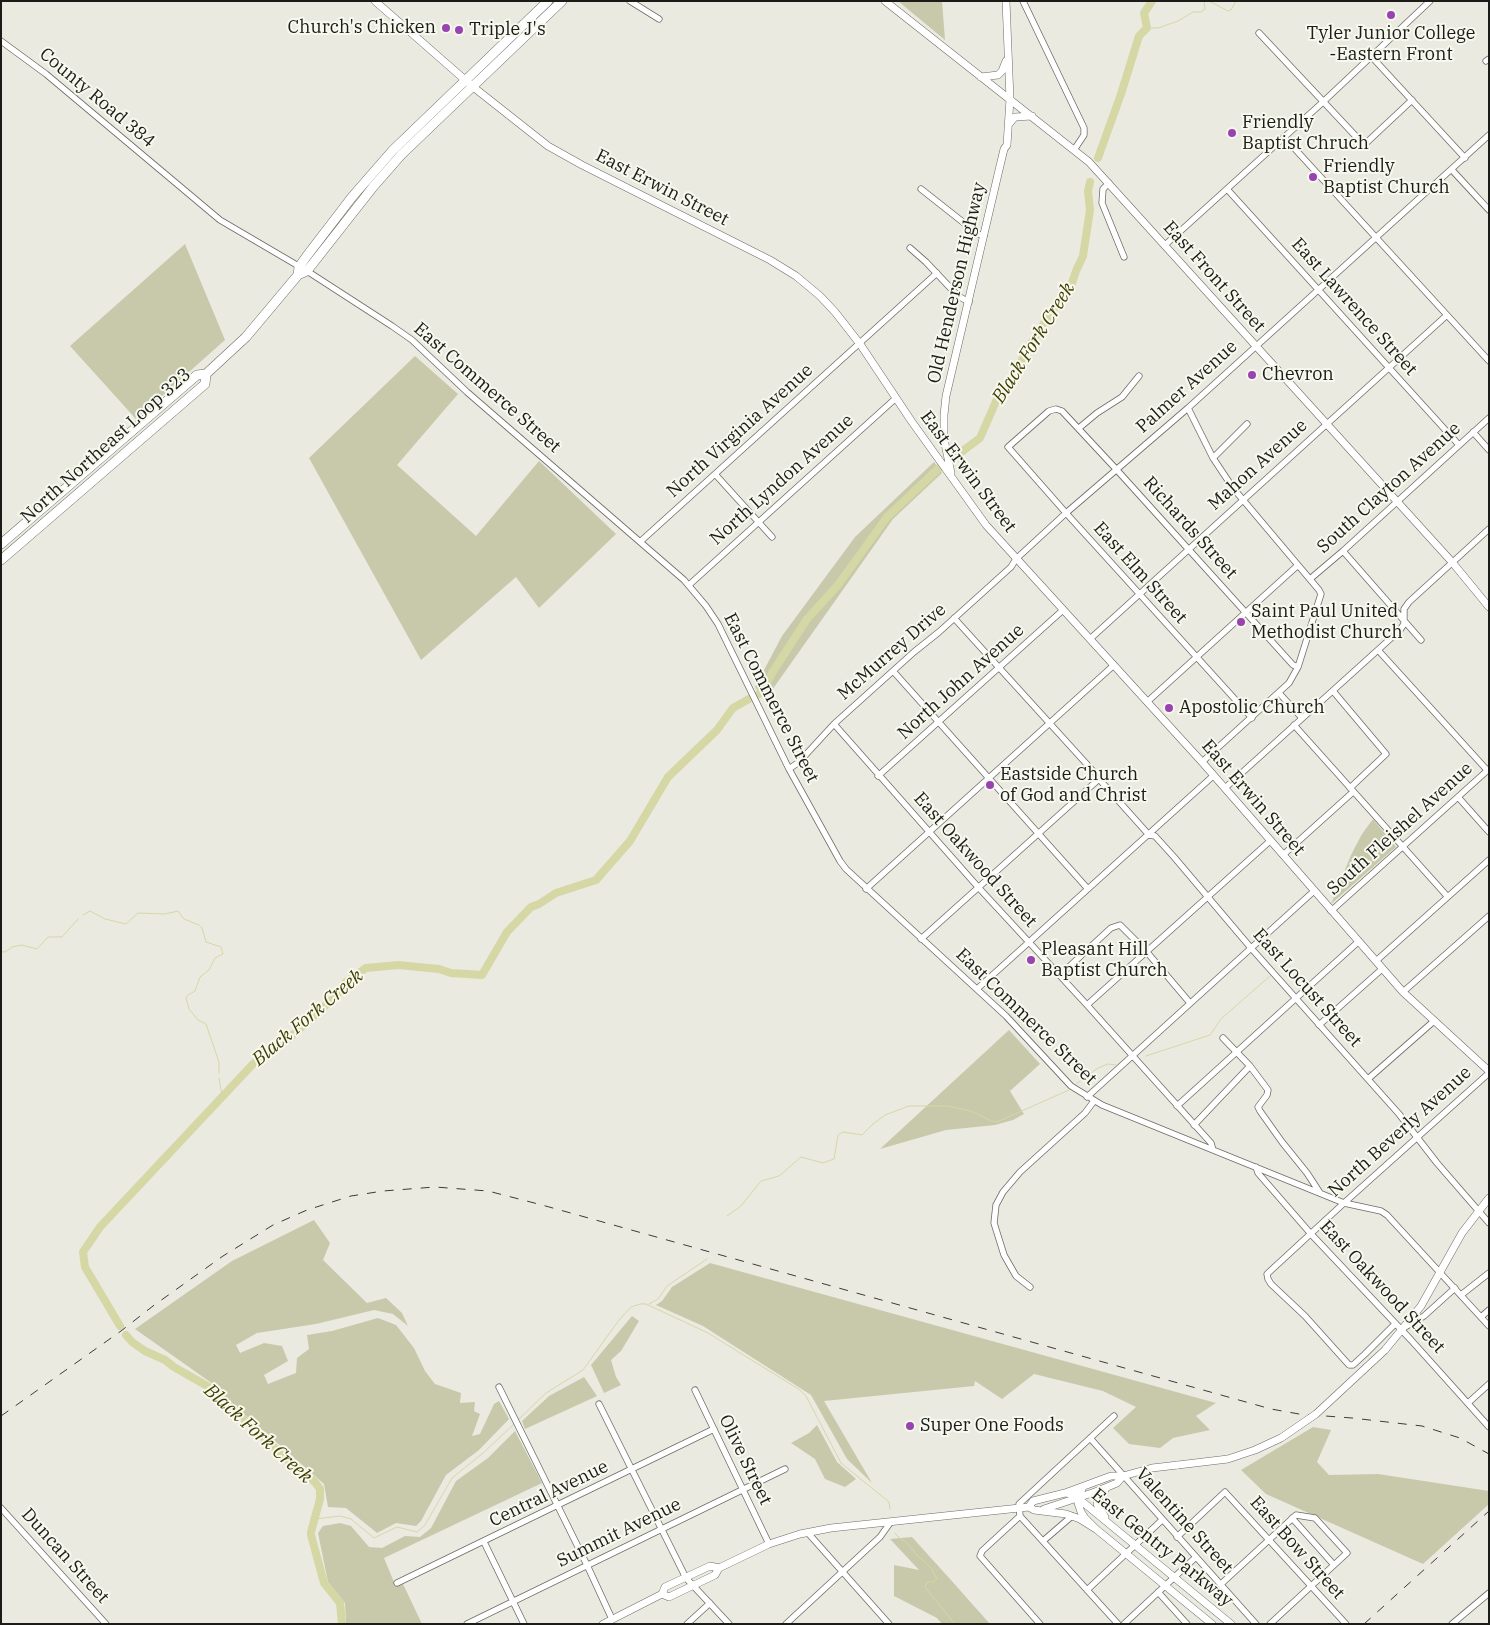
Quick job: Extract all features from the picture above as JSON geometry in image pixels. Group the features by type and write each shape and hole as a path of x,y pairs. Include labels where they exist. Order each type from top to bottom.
{"highway":[{"path":"468,83 548,1"},
{"path":"468,83 562,1"},
{"name":"North Northeast Loop 323","path":"1,544 196,375 206,374 251,332 347,203 389,154 468,83"},
{"name":"North Northeast Loop 323","path":"298,271 307,271 391,166 468,83"},
{"name":"North Northeast Loop 323","path":"1,560 205,384 206,374"},
{"path":"99,460 107,469"}],"main road":[{"name":"East Front Street","path":"885,1 1074,150 1109,183 1452,562 1489,607"},
{"name":"Old Henderson Highway","path":"1004,149 1009,48 1006,1"},
{"name":"East Erwin Street","path":"376,2 468,83 560,153 760,255 791,273 828,304 860,344 981,519 1202,762 1403,992 1489,1072"},
{"name":"Old Henderson Highway","path":"955,483 949,466 944,439 946,396 1004,149 1007,145 1009,127 1006,48 1008,43"},
{"path":"981,76 998,75 1006,61"},
{"path":"1009,127 1011,121 1016,116 1032,116"},
{"path":"930,446 939,446 944,439"},
{"name":"East Gentry Parkway","path":"1029,1507 1034,1501 1065,1493 1111,1476 1123,1476 1152,1468 1228,1458 1255,1450 1281,1438 1316,1414 1385,1350 1421,1306 1462,1233 1489,1198"},
{"path":"1039,1510 1079,1498 1117,1483 1123,1476"},
{"path":"1109,1486 1100,1494 1098,1504 1111,1525"},
{"path":"1079,1498 1083,1487"},
{"path":"1065,1493 1079,1498"},
{"name":"East Gentry Parkway","path":"1079,1498 1231,1624"},
{"name":"East Gentry Parkway","path":"1079,1498 1081,1512 1096,1529"},
{"name":"East Gentry Parkway","path":"603,1624 662,1594 665,1587 710,1566 718,1568 769,1544 808,1533 842,1527 1029,1507 1034,1510 1072,1516 1096,1529 1212,1624"},
{"name":"East Gentry Parkway","path":"662,1594 669,1596 694,1585 715,1575 718,1568"}],"street":[{"path":"630,1 659,19"},
{"path":"1023,1 1084,128 1084,135 1074,150"},
{"path":"1165,245 1323,102 1430,1"},
{"path":"1259,33 1364,145 1412,100"},
{"name":"County Road 384","path":"1,41 46,74 172,181 228,225 298,271"},
{"path":"1371,56 1465,158"},
{"name":"Palmer Avenue","path":"1016,559 1116,469 1188,408 1489,136"},
{"path":"1284,137 1489,361"},
{"path":"1452,170 1489,210"},
{"path":"1109,183 1103,189 1102,204 1124,257"},
{"path":"921,189 976,232 984,236"},
{"name":"East Lawrence Street","path":"1227,189 1459,445"},
{"path":"910,248 958,296 969,302"},
{"name":"East Commerce Street","path":"307,271 412,340 460,385 641,541 689,585 706,606 721,631 789,769 840,861 850,874 866,889 1013,1022 1066,1081 1094,1101 1320,1193 1387,1214 1489,1326"},
{"name":"North Virginia Avenue","path":"641,541 937,273"},
{"name":"Mahon Avenue","path":"1090,638 1447,315"},
{"path":"1079,428 1097,413 1122,397 1139,376"},
{"name":"North Lyndon Avenue","path":"689,585 896,398"},
{"path":"1188,408 1213,458 1242,499 1321,594 1298,667 1289,683 1202,762"},
{"name":"Richards Street","path":"1008,447 1049,411 1059,410 1079,428 1246,613 1298,667"},
{"name":"South Clayton Avenue","path":"1310,579 1489,418"},
{"path":"1213,458 1247,424"},
{"path":"1473,432 1489,450"},
{"name":"East Elm Street","path":"1008,447 1252,718"},
{"path":"715,474 772,537"},
{"path":"1225,788 1400,630 1404,621 1407,604 1489,529"},
{"path":"1343,551 1421,640"},
{"name":"McMurrey Drive","path":"789,769 802,760 834,724 954,618 1010,567 1016,559"},
{"path":"1147,702 1298,566"},
{"name":"North John Avenue","path":"878,776 1063,610"},
{"path":"954,618 1093,772"},
{"path":"1378,650 1488,770"},
{"path":"866,889 1114,666"},
{"path":"893,671 1088,889"},
{"path":"1283,855 1352,790 1386,754 1333,690"},
{"path":"1280,693 1302,718"},
{"name":"East Oakwood Street","path":"834,724 928,832 1132,1054 1211,1143 1213,1150"},
{"path":"1294,725 1447,896"},
{"name":"South Fleishel Avenue","path":"1331,911 1488,770"},
{"path":"977,989 1150,835 1213,776"},
{"name":"East Locust Street","path":"1038,833 1099,779 1150,835 1156,836 1251,948 1399,1114 1436,1163 1489,1222"},
{"path":"1458,797 1489,832"},
{"path":"921,939 1038,833"},
{"path":"1087,1005 1270,841"},
{"path":"1376,961 1489,860"},
{"path":"1087,1097 1132,1054 1314,891"},
{"path":"1403,992 1489,916"},
{"path":"1060,975 1111,928 1120,925 1146,951 1190,1003"},
{"path":"1177,1106 1358,942"},
{"path":"1319,1024 1382,969"},
{"path":"1368,1079 1434,1021"},
{"path":"1223,1038 1250,1066 1268,1090 1268,1095 1258,1107 1260,1111 1320,1193"},
{"path":"1194,1125 1250,1066"},
{"name":"North Beverly Avenue","path":"1395,1324 1370,1350 1353,1365 1350,1365 1305,1316 1271,1284 1267,1276 1344,1202 1489,1072"},
{"path":"1030,1287 1016,1276 1004,1255 994,1223 996,1205 1003,1192 1020,1172 1085,1113 1094,1101"},
{"name":"East Oakwood Street","path":"1256,1167 1258,1173 1311,1234 1395,1324 1404,1328 1489,1427"},
{"path":"1461,1295 1489,1273"},
{"path":"1404,1328 1424,1316 1455,1288"},
{"path":"1481,1317 1489,1310"},
{"path":"1468,1403 1489,1384"},
{"path":"499,1387 612,1619"},
{"name":"Olive Street","path":"695,1390 769,1544"},
{"path":"599,1404 686,1578 729,1624"},
{"path":"1114,1416 1018,1504 1020,1516 1118,1624"},
{"name":"Central Avenue","path":"397,1583 714,1429"},
{"name":"Valentine Street","path":"1090,1438 1256,1624"},
{"name":"Summit Avenue","path":"467,1624 785,1469"},
{"name":"East Bow Street","path":"1177,1537 1225,1492 1346,1624"},
{"name":"Duncan Street","path":"1,1508 106,1624"},
{"path":"1221,1584 1292,1518 1298,1514 1315,1518 1346,1553 1270,1624"},
{"path":"1020,1516 980,1555 982,1560 1040,1624"},
{"path":"1043,1541 1072,1516"},
{"path":"1292,1518 1334,1565"},
{"path":"1087,1590 1162,1520"},
{"path":"786,1624 880,1537 890,1523"},
{"path":"808,1533 886,1623"},
{"path":"484,1542 524,1624"},
{"path":"1124,1624 1196,1557"},
{"path":"1158,1592 1187,1624"},
{"path":"1452,1624 1489,1592"},
{"path":"687,1624 710,1603"}],"green space":[{"path":"898,1 942,1 945,40"},
{"path":"185,244 225,340 136,419 70,346"},
{"path":"415,356 458,394 397,465 476,536 539,461 616,534 539,608 516,577 421,660 309,458"},
{"path":"934,462 942,473 893,519 765,700 755,687 782,636 855,537"},
{"path":"1373,819 1396,847 1331,904 1351,855 1362,834"},
{"path":"1009,1030 1040,1064 1010,1091 1024,1114 1013,1120 995,1125 946,1130 880,1149"},
{"path":"314,1220 330,1243 323,1260 367,1303 386,1298 402,1313 408,1326 393,1314 374,1310 316,1324 257,1333 236,1345 240,1353 264,1343 282,1346 288,1361 264,1375 268,1384 296,1373 297,1358 309,1349 307,1335 332,1331 378,1318 396,1325 414,1348 425,1371 435,1384 461,1393 460,1403 475,1402 474,1411 480,1414 472,1436 480,1434 494,1404 499,1401 509,1419 479,1450 446,1475 421,1521 416,1526 396,1523 377,1533 346,1508 328,1507 324,1484 235,1406 213,1384 135,1329 232,1261"},
{"path":"710,1263 1216,1403 1196,1416 1210,1430 1173,1438 1160,1448 1129,1444 1113,1428 1136,1407 1103,1391 1034,1374 1002,1399 975,1381 974,1386 824,1401 872,1483 847,1459 811,1395 703,1326 656,1305 662,1301 672,1287"},
{"path":"632,1316 639,1321 621,1351 611,1360 616,1377 621,1385 604,1393 591,1365"},
{"path":"584,1377 597,1396 525,1429 522,1421 549,1396"},
{"path":"817,1425 837,1462 856,1479 845,1487 825,1479 815,1459 791,1443 809,1433"},
{"path":"1313,1427 1331,1430 1317,1462 1329,1475 1378,1474 1489,1491 1489,1504 1423,1564 1266,1494 1241,1470"},
{"path":"515,1431 542,1483 384,1558 396,1587 403,1584 422,1624 346,1624 345,1603 328,1582 318,1533 323,1526 340,1523 351,1526 369,1547 382,1548 405,1536 420,1537 431,1528 456,1481 488,1458"},
{"path":"912,1537 990,1624 942,1624 937,1618 894,1596 894,1565 919,1570 890,1539"}],"waterway":[{"name":"Black Fork Creek","path":"1098,158 1139,36 1147,28 1144,13 1152,1"},
{"path":"1147,28 1158,28 1178,21 1193,12 1201,12 1205,9 1204,1"},
{"path":"1209,1 1228,11 1231,10 1236,1"},
{"name":"Black Fork Creek","path":"952,459 980,438 997,399 1009,384 1031,343 1055,307 1068,295 1083,256 1090,210 1088,191 1090,182"},
{"name":"Black Fork Creek","path":"759,694 763,691 772,673 807,619 838,585 887,517 939,468"},
{"name":"Black Fork Creek","path":"120,1326 85,1267 83,1252 100,1227 253,1064 287,1040 335,997 346,982 366,968 398,965 439,969 451,973 482,975 507,932 531,907 556,893 596,880 630,841 668,777 717,730 733,708 749,699"},
{"path":"83,915 90,911 105,919 126,924 138,913 165,914 178,911 184,919 202,928 206,942 221,947 223,954 215,958 209,970 200,977 195,991 186,998 189,1009 198,1020 206,1024 219,1062 219,1073"},
{"path":"1,952 22,945 37,949 48,937 62,937 78,919"},
{"path":"1146,1056 1210,1035 1221,1019 1270,976"},
{"path":"1076,1084 1098,1068 1108,1064 1116,1065"},
{"path":"219,1078 222,1095"},
{"path":"727,1216 741,1206 761,1181 779,1176 801,1157 823,1163 834,1159 838,1135 843,1132 862,1135 885,1115 909,1106 948,1106 971,1111 997,1122 1069,1090"},
{"path":"649,1304 658,1299 667,1286 707,1259"},
{"path":"518,1420 546,1393 583,1370 619,1320 631,1307 646,1304 708,1333 800,1390 806,1396 841,1463 889,1502 890,1509"},
{"name":"Black Fork Creek","path":"126,1335 145,1351 165,1360 209,1387 292,1464 315,1482 320,1489 320,1499 311,1535 324,1583 340,1603 342,1624"},
{"path":"315,1519 340,1516 351,1519 374,1538 397,1527 417,1532 425,1525 452,1478 483,1453 515,1423"},
{"path":"895,1533 931,1568 937,1579 933,1582 927,1582 925,1587 955,1624"}],"railway":[{"path":"1,1416 223,1256 273,1225 307,1210 351,1196 383,1191 435,1187 488,1191 542,1205 1271,1409 1299,1414 1422,1426 1460,1438 1489,1454"},
{"path":"1364,1624 1489,1511"}],"place":[{"name":"Tyler Junior College -Eastern Front","path":"1391,15"},
{"name":"Church's Chicken","path":"446,28"},
{"name":"Triple J's","path":"459,30"},
{"name":"Friendly Baptist Chruch","path":"1232,133"},
{"name":"Friendly Baptist Church","path":"1313,177"},
{"name":"Chevron","path":"1252,375"},
{"name":"Saint Paul United Methodist Church","path":"1241,622"},
{"name":"Apostolic Church","path":"1169,708"},
{"name":"Eastside Church of God and Christ","path":"990,785"},
{"name":"Pleasant Hill Baptist Church","path":"1031,960"},
{"name":"Super One Foods","path":"910,1426"}]}
